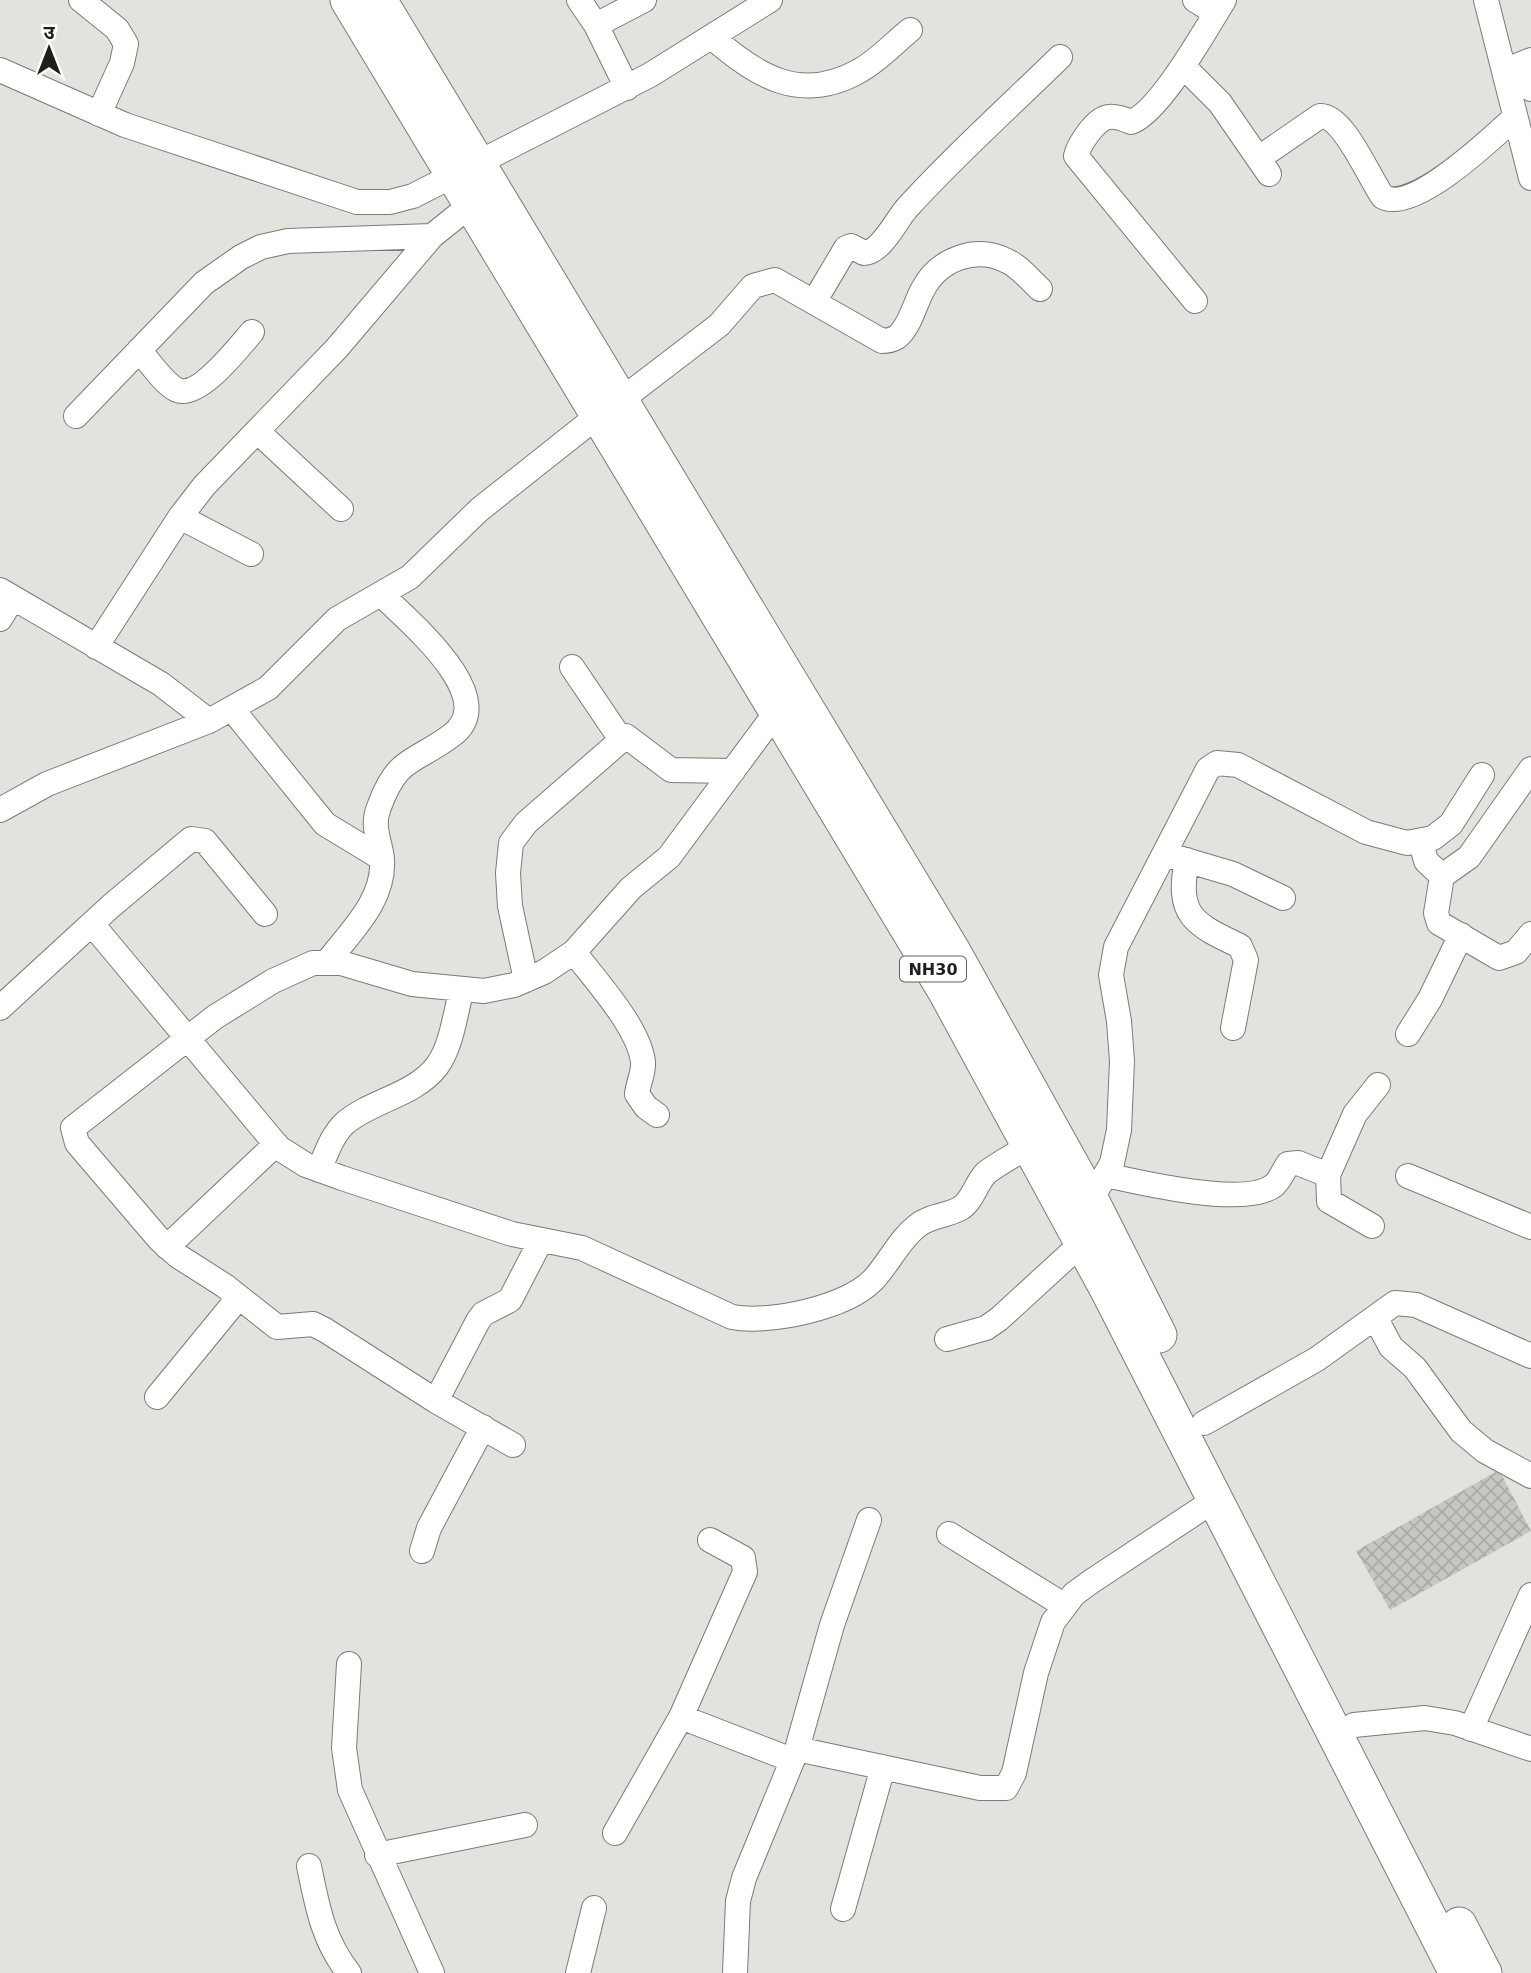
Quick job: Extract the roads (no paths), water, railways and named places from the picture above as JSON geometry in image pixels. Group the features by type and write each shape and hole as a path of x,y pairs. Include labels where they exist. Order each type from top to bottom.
{"highway":[{"name":"NH30","path":"348,0 467,169 472,204 610,407 777,711 946,992 1032,1144 1457,1973"},
{"name":"NH30","path":"379,0 467,169 610,407 1099,1187 1204,1423 1354,1725 1484,1973"}],"street":[{"path":"81,0 117,29 126,44 122,63 99,114"},
{"path":"579,0 596,25 627,88"},
{"path":"596,25 644,0"},
{"path":"0,70 99,114 357,202 390,202 413,196 627,88 770,0"},
{"path":"1195,0 1220,6 1183,66 1141,116 1131,122 1111,116 1103,118 1082,142 1076,156 1078,162 1195,301"},
{"path":"1486,0 1531,89"},
{"path":"712,37 739,61 785,84 804,86 825,84 859,71 910,30"},
{"path":"814,302 845,248 851,246 864,253 877,248 894,222 920,193 1059,57"},
{"path":"1520,65 1514,118 1531,178"},
{"path":"1183,66 1220,103 1264,166 1320,116 1331,118 1338,124 1378,191 1387,199 1394,199 1453,172 1514,118"},
{"path":"96,647 180,517 204,486 337,348 432,236 472,204"},
{"path":"76,416 221,269 261,247 301,241 432,236"},
{"path":"0,810 47,784 209,721 268,688 337,619 410,577 479,510 719,325 753,286 775,280 882,341 891,340 902,331 935,272 963,256 982,253 1008,261 1040,289"},
{"path":"139,350 171,386 180,391 188,391 201,386 252,332"},
{"path":"257,431 341,509"},
{"path":"180,517 251,554"},
{"path":"0,620 7,594 161,684 209,721"},
{"path":"328,961 367,912 379,883 381,858 375,821 391,780 413,757 431,749 460,728 467,713 467,700 459,677 382,595"},
{"path":"572,667 620,738"},
{"path":"232,709 325,824 381,858"},
{"path":"513,1446 436,1401 325,1330 313,1324 277,1327 167,1247 78,1143 73,1128 187,1038 273,981 296,969 328,961 390,980 484,990 526,980 574,952 631,888 669,857 777,711"},
{"path":"526,980 510,906 508,873 511,843 526,823 620,738 631,738 656,762 671,770 733,771"},
{"path":"1328,1175 1292,1163 1288,1164 1272,1188 1255,1192 1099,1187 1112,1163 1121,1106 1119,1021 1112,963 1116,947 1176,857 1198,782 1208,769 1217,763 1238,765 1366,832 1392,841 1421,842 1433,838 1451,824 1482,775"},
{"path":"1531,769 1469,857 1442,876 1437,918 1443,926 1499,958 1516,952 1531,934"},
{"path":"0,1008 92,924 195,838 205,841 265,914"},
{"path":"1421,842 1426,861 1442,876"},
{"path":"1176,857 1233,874 1283,898"},
{"path":"1176,857 1183,897 1192,915 1203,927 1240,946 1244,951 1246,960 1233,1028"},
{"path":"92,924 276,1144 319,1170 540,1242 582,1248 604,1256 732,1317 748,1320 783,1316 859,1291 872,1281 916,1227 928,1219 959,1210 967,1203 984,1175 1032,1144"},
{"path":"1408,1034 1430,999 1461,935"},
{"path":"574,952 621,1015 641,1052 643,1064 637,1094 639,1100 657,1115"},
{"path":"319,1170 330,1144 344,1124 409,1089 434,1069 444,1052 462,989"},
{"path":"1372,1226 1328,1201 1328,1175 1355,1114 1378,1085"},
{"path":"167,1247 276,1144"},
{"path":"1408,1176 1531,1227"},
{"path":"436,1401 478,1321 483,1314 510,1300 540,1242"},
{"path":"947,1339 986,1328 1083,1242"},
{"path":"157,1397 239,1297"},
{"path":"1204,1423 1317,1359 1395,1303 1416,1305 1531,1356"},
{"path":"1376,1318 1391,1347 1415,1368 1461,1431 1485,1451 1531,1476"},
{"path":"422,1551 429,1528 484,1427"},
{"path":"681,1717 795,1755 883,1768 980,1788 1006,1788 1017,1763 1036,1673 1053,1622 1065,1605 1092,1581 1216,1499"},
{"path":"735,1973 738,1901 744,1878 795,1755 829,1635 869,1520"},
{"path":"949,1534 1065,1605"},
{"path":"615,1833 681,1717 745,1572 746,1564 743,1558 710,1540"},
{"path":"1471,1729 1529,1607"},
{"path":"349,1664 344,1733 346,1769 359,1815 432,1973"},
{"path":"1354,1725 1425,1718 1471,1729 1531,1749"},
{"path":"843,1909 883,1768"},
{"path":"377,1855 525,1825"},
{"path":"309,1866 320,1923 336,1958 349,1973"},
{"path":"578,1973 594,1908"}]}
